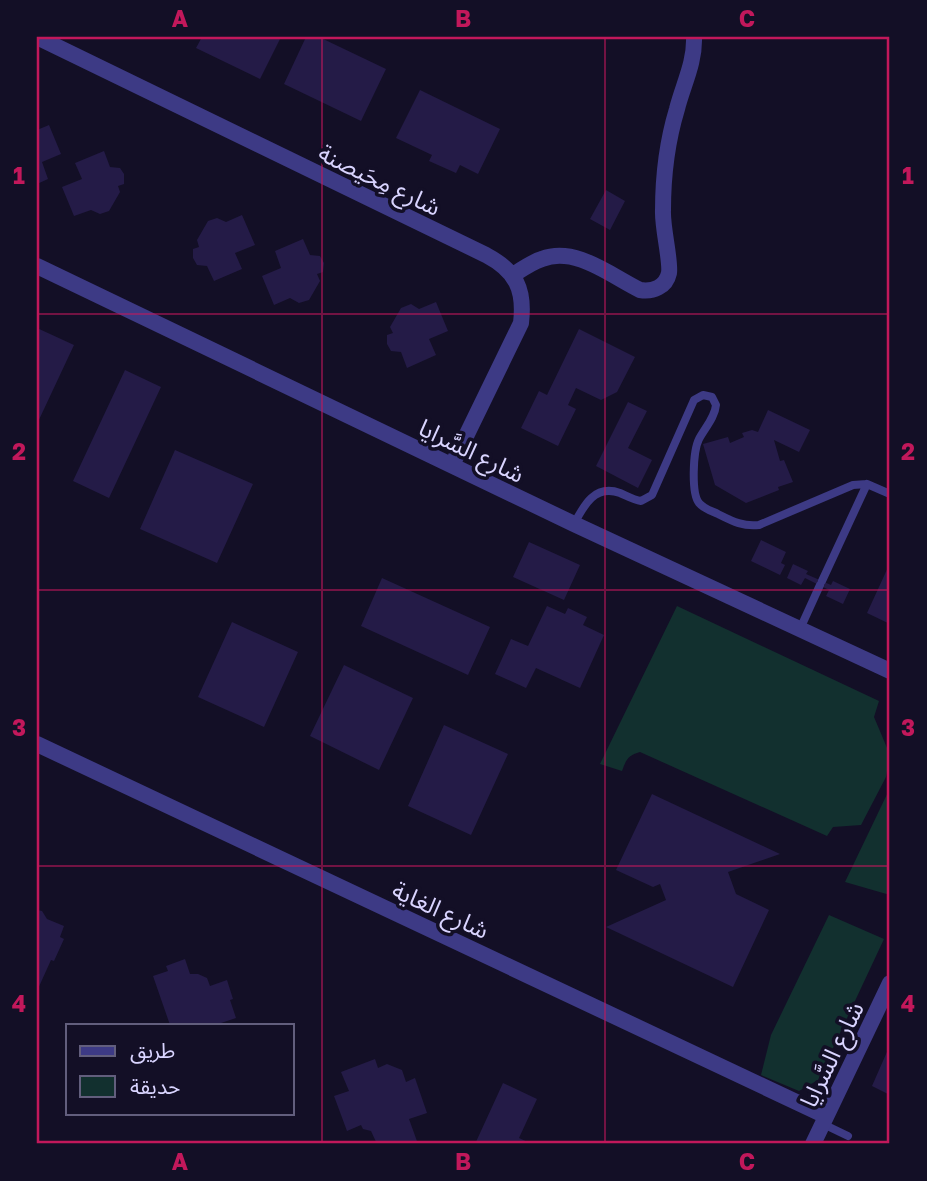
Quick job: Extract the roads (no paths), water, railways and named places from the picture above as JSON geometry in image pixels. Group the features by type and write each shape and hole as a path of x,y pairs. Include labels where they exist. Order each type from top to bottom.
{"street":[{"name":"شارع مِحَيصنة","path":"37,37 486,255 501,263 513,275"},
{"path":"452,466 521,323 523,306 520,289 513,275 541,259 558,255 576,258 640,290 652,290 667,279 669,267 663,215 665,169 677,108 693,58 694,37"},
{"name":"شارع السَّرايا","path":"37,266 574,524 890,671"},
{"name":"شارع الغاية","path":"37,744 824,1120"},
{"name":"شارع السَّرايا","path":"813,1144 890,983"}],"lane":[{"path":"574,524 583,506 596,494 612,491 641,501 652,495 694,400 703,395 712,397 716,405 714,414 698,441 695,456 696,496 704,507 736,523 751,526 853,485 867,484 890,494"},
{"path":"800,629 867,484"},
{"path":"824,1120 848,1136"}]}
